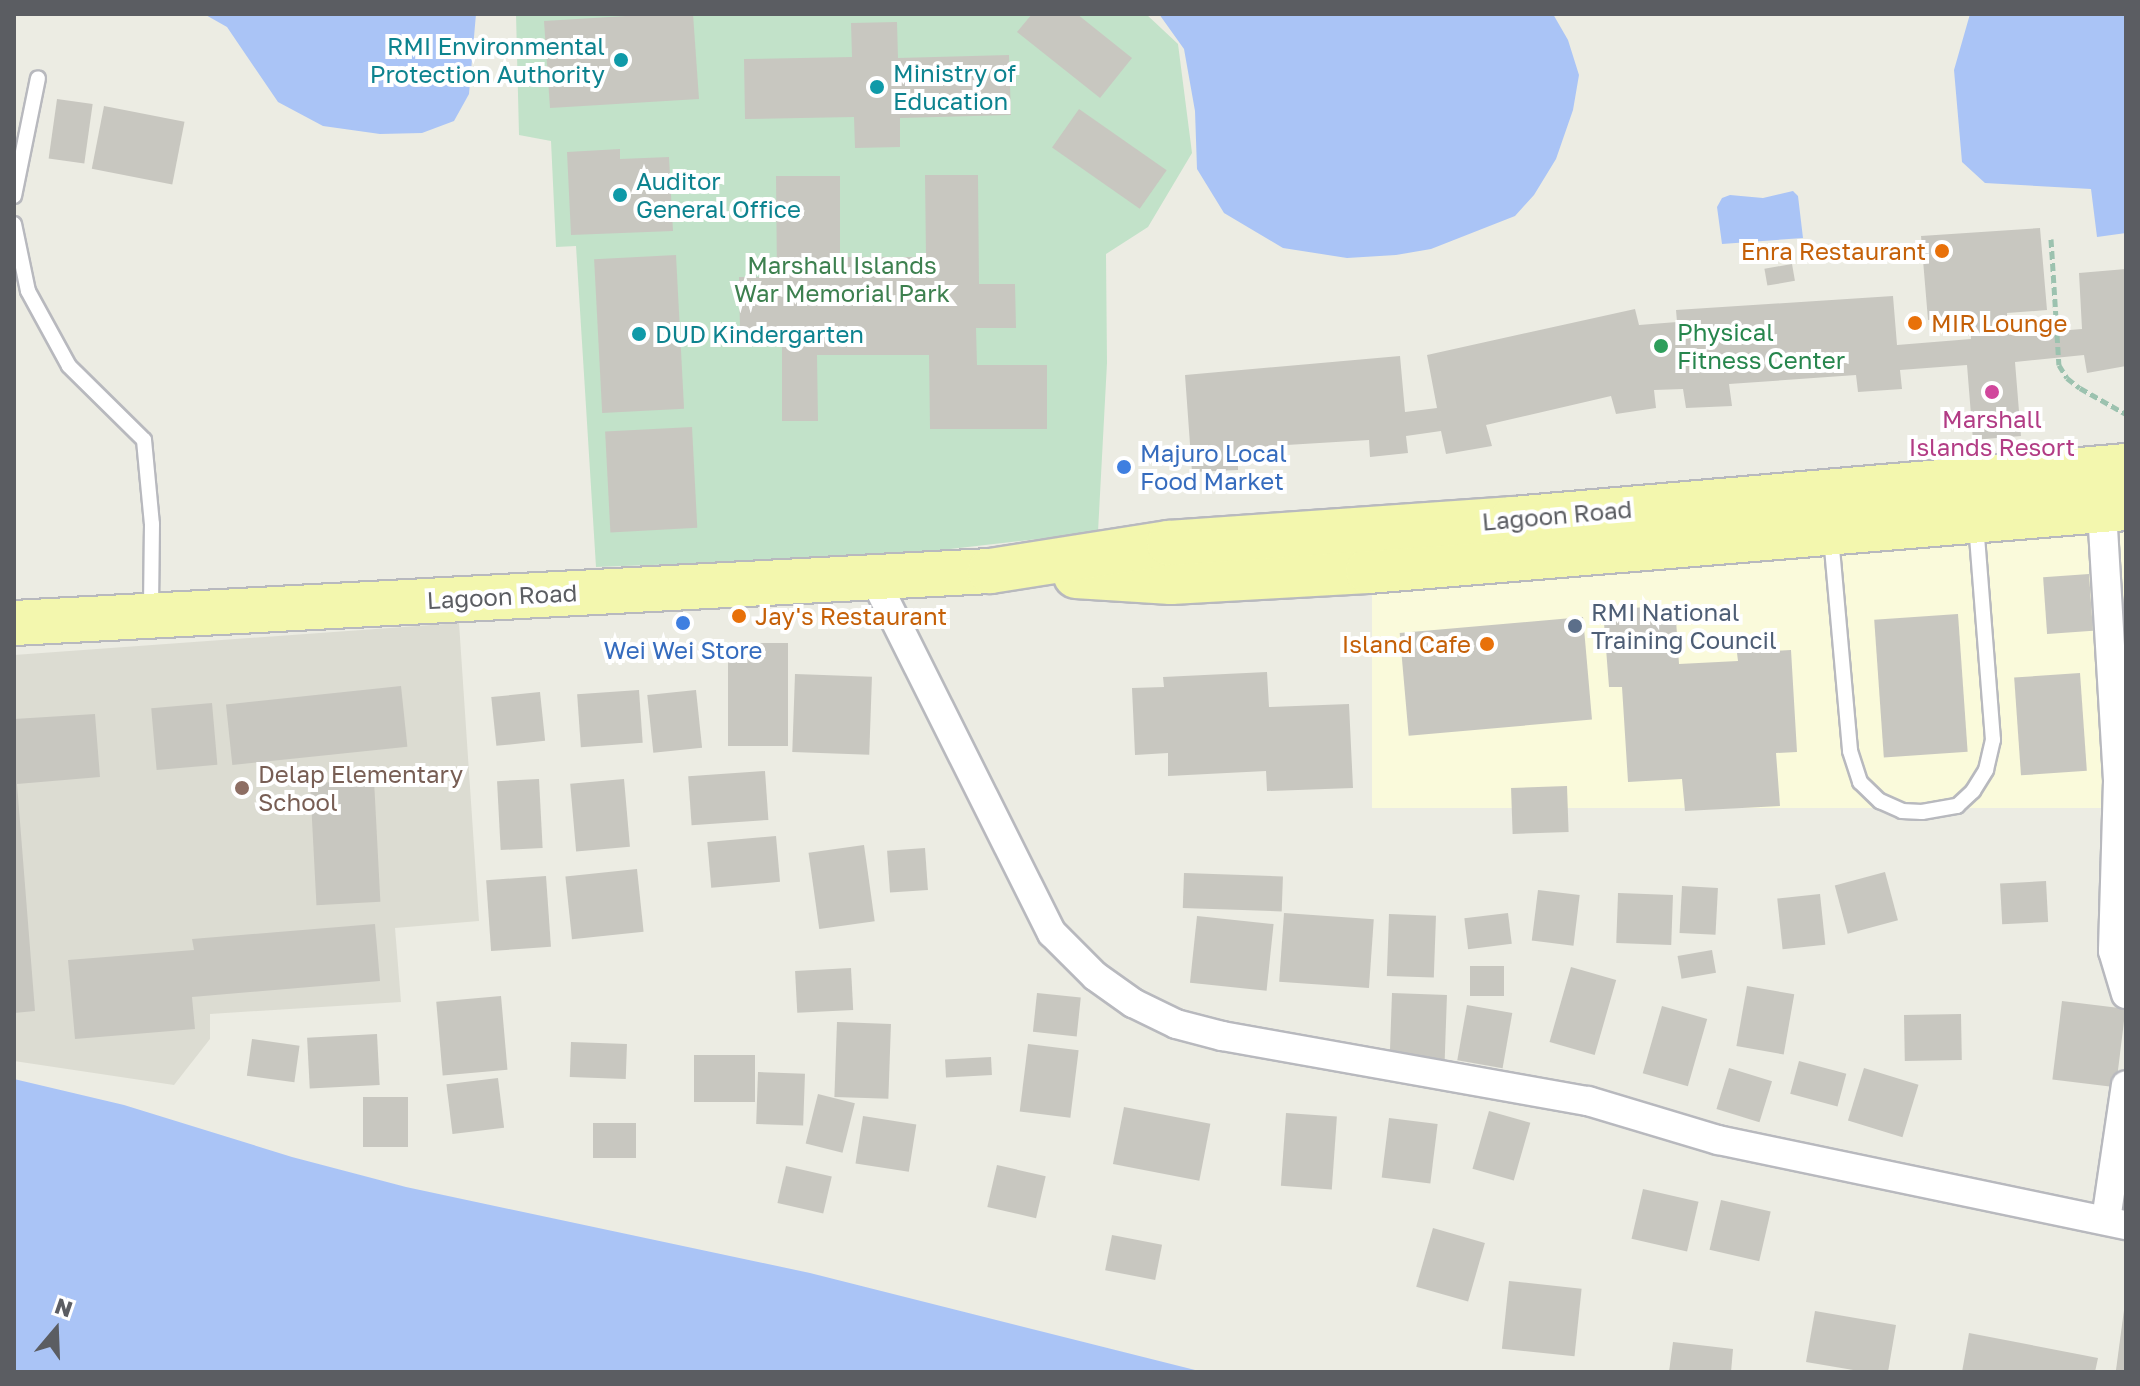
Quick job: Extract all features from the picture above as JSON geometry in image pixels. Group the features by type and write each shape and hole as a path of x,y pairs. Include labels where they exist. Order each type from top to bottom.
{"main road":[{"name":"Lagoon Road","path":"14,623 733,583 875,580 990,571 1169,543 1513,519 2126,466"},
{"name":"Lagoon Road","path":"990,571 1171,582 1368,571 2114,509"}],"street":[{"path":"2114,509 2118,781 2113,951 2126,994"},
{"path":"875,580 1052,933 1095,976 1133,1003 1176,1024 1222,1036 1588,1101 1718,1140 2116,1222 2126,1085"}],"lane":[{"path":"14,196 38,78"},
{"path":"14,224 28,291 69,366 144,440 152,524 151,615"},
{"path":"1831,533 1850,751 1860,782 1880,801 1902,811 1922,812 1957,806 1973,791 1986,770 1993,740 1976,521"}],"path":[{"path":"2051,239 2059,365 2067,378 2080,388 2126,414"}],"shaded area":[{"path":"1372,509 2126,509 2126,808 1372,808"},
{"name":"Delap Elementary School","path":"459,623 479,921 395,928 401,1002 210,1014 210,1039 174,1085 14,1061 14,655"}],"green space":[{"name":"Marshall Islands War Memorial Park","path":"516,14 1146,14 1178,44 1192,153 1148,227 1106,254 1107,363 1098,532 880,557 596,567 576,246 556,247 551,141 519,135"}],"water":[{"path":"204,14 476,14 469,94 454,121 422,133 380,134 323,126 278,102 227,27"},
{"path":"1159,14 1553,14 1568,40 1579,75 1573,110 1556,159 1534,195 1515,216 1431,249 1396,255 1347,258 1283,248 1224,213 1197,169 1195,111 1184,49"},
{"path":"1970,14 2126,14 2126,233 2097,237 2091,189 1985,183 1962,162 1954,70"},
{"path":"1793,191 1798,196 1803,238 1722,244 1717,207 1722,198 1730,195 1763,198"},
{"path":"14,1079 124,1105 292,1157 406,1187 810,1273 1203,1372 14,1372"}],"building":[{"name":"RMI Environmental Protection Authority","path":"693,14 699,99 550,108 544,21"},
{"path":"1032,14 1077,14 1132,58 1100,98 1017,32"},
{"name":"Ministry of Education","path":"897,22 898,58 1009,55 1011,115 900,118 900,147 855,148 854,117 745,119 744,59 852,57 851,23"},
{"path":"57,99 93,104 84,163 49,158"},
{"path":"104,106 184,122 172,184 92,169"},
{"path":"1079,109 1167,170 1140,209 1052,148"},
{"name":"Auditor General Office","path":"620,149 620,159 669,157 673,231 571,235 567,152"},
{"path":"925,175 978,175 979,284 1015,284 1016,328 976,328 977,365 1047,365 1047,429 930,429 929,355 817,355 818,421 782,421 782,331 740,331 739,277 777,277 776,176 840,176 840,257 926,257"},
{"path":"2040,228 2047,310 2007,313 2009,335 2082,329 2079,273 2126,269 2126,366 2087,373 2084,355 2015,362 2021,436 1973,440 1967,365 1900,370 1902,389 1858,392 1856,375 1729,384 1732,406 1686,408 1683,389 1654,390 1656,408 1616,414 1611,396 1486,425 1492,446 1446,454 1441,431 1406,436 1408,453 1370,457 1369,440 1238,448 1238,470 1192,472 1185,375 1400,356 1405,412 1437,408 1427,355 1635,309 1639,325 1677,322 1676,310 1893,296 1897,345 1971,339 1970,317 1928,320 1921,236"},
{"name":"DUD Kindergarten","path":"676,255 684,409 602,413 594,259"},
{"path":"1792,264 1795,281 1767,286 1764,269"},
{"path":"692,427 697,528 610,532 605,432"},
{"path":"2089,574 2093,631 2047,634 2043,577"},
{"path":"1675,605 1679,664 1738,661 1737,653 1791,650 1797,752 1776,753 1780,806 1685,811 1682,779 1628,782 1622,687 1609,687 1603,610"},
{"path":"1958,614 1968,752 1884,758 1874,620"},
{"path":"1583,617 1592,720 1409,736 1400,633"},
{"path":"728,643 788,643 788,746 728,746"},
{"path":"1267,672 1269,707 1349,704 1353,788 1267,791 1266,771 1168,776 1168,753 1135,755 1132,688 1164,687 1163,677"},
{"path":"2080,673 2087,771 2021,775 2014,678"},
{"path":"795,674 872,677 869,755 792,752"},
{"path":"401,686 407,747 232,765 226,704"},
{"path":"639,690 643,743 581,747 577,694"},
{"path":"696,690 702,748 653,753 647,695"},
{"path":"540,692 545,741 496,746 491,697"},
{"path":"212,703 217,765 157,770 151,708"},
{"path":"95,714 100,777 17,784 35,1011 14,1013 14,719"},
{"path":"765,771 768,820 692,825 688,776"},
{"path":"539,779 543,848 501,850 497,781"},
{"path":"624,779 630,847 576,851 570,784"},
{"path":"374,780 380,902 316,905 310,783"},
{"path":"1567,786 1569,832 1513,834 1511,788"},
{"path":"776,836 780,882 711,888 707,842"},
{"path":"864,845 875,921 819,929 809,853"},
{"path":"925,848 928,890 890,893 887,851"},
{"path":"637,869 644,932 572,939 565,877"},
{"path":"1885,872 1898,920 1848,934 1835,885"},
{"path":"1184,873 1283,876 1282,911 1183,908"},
{"path":"546,876 551,947 491,951 486,880"},
{"path":"2046,881 2048,922 2002,924 2000,883"},
{"path":"1682,886 1718,888 1715,935 1680,933"},
{"path":"1538,890 1580,895 1573,946 1532,941"},
{"path":"1618,893 1673,895 1671,945 1616,943"},
{"path":"1820,894 1825,945 1783,949 1777,898"},
{"path":"1284,913 1374,919 1369,988 1279,982"},
{"path":"1508,913 1512,944 1468,949 1464,918"},
{"path":"1389,914 1436,916 1434,978 1387,976"},
{"path":"1197,916 1274,924 1267,991 1190,983"},
{"path":"375,924 380,981 192,997 195,1029 75,1039 68,960 194,950 192,939"},
{"path":"1712,950 1716,973 1682,979 1678,956"},
{"path":"1470,966 1504,966 1504,996 1470,996"},
{"path":"1571,967 1616,980 1595,1055 1550,1042"},
{"path":"851,968 853,1010 797,1013 795,971"},
{"path":"1747,986 1794,994 1784,1054 1736,1046"},
{"path":"1037,993 1081,998 1077,1036 1033,1032"},
{"path":"1392,993 1447,995 1445,1060 1390,1058"},
{"path":"501,996 507,1070 443,1075 436,1002"},
{"path":"2062,1001 2126,1009 2116,1087 2052,1079"},
{"path":"1467,1005 1512,1013 1503,1068 1457,1060"},
{"path":"1662,1006 1707,1019 1688,1086 1643,1073"},
{"path":"1961,1014 1962,1060 1905,1061 1904,1015"},
{"path":"837,1022 891,1024 888,1099 834,1097"},
{"path":"377,1034 380,1085 310,1089 307,1038"},
{"path":"252,1039 300,1046 294,1082 247,1076"},
{"path":"571,1042 627,1044 626,1079 570,1077"},
{"path":"1028,1044 1079,1050 1070,1118 1020,1111"},
{"path":"694,1055 755,1055 755,1102 694,1102"},
{"path":"991,1057 992,1075 946,1077 945,1059"},
{"path":"1799,1061 1846,1074 1838,1107 1790,1094"},
{"path":"1729,1068 1772,1081 1759,1122 1716,1109"},
{"path":"1864,1068 1919,1085 1902,1137 1848,1121"},
{"path":"758,1072 805,1074 803,1126 756,1124"},
{"path":"498,1078 504,1128 452,1134 446,1084"},
{"path":"818,1094 855,1103 843,1153 806,1143"},
{"path":"363,1097 408,1097 408,1147 363,1147"},
{"path":"1124,1107 1210,1124 1199,1181 1113,1164"},
{"path":"1489,1111 1530,1123 1514,1181 1472,1169"},
{"path":"1286,1113 1337,1117 1332,1189 1281,1186"},
{"path":"863,1116 916,1124 909,1172 855,1163"},
{"path":"1389,1118 1438,1124 1430,1184 1382,1178"},
{"path":"593,1123 636,1123 636,1158 593,1158"},
{"path":"997,1165 1046,1176 1036,1218 987,1207"},
{"path":"786,1166 832,1177 823,1214 777,1203"},
{"path":"1643,1189 1699,1202 1687,1252 1632,1239"},
{"path":"1721,1200 1771,1211 1759,1261 1710,1250"},
{"path":"1433,1228 1485,1243 1468,1302 1416,1287"},
{"path":"1112,1235 1162,1245 1155,1280 1105,1270"},
{"path":"1509,1281 1582,1289 1574,1356 1502,1349"},
{"path":"2126,1310 2126,1371 2116,1370"},
{"path":"1815,1311 1896,1325 1888,1372 1865,1372 1806,1362"},
{"path":"1969,1333 2098,1358 2095,1372 1962,1372"},
{"path":"1673,1342 1733,1349 1731,1372 1669,1372"}],"place":[{"name":"RMI Environmental Protection Authority","path":"621,60"},
{"name":"Ministry of Education","path":"877,87"},
{"name":"Auditor General Office","path":"620,195"},
{"name":"Enra Restaurant","path":"1942,251"},
{"name":"MIR Lounge","path":"1915,323"},
{"name":"DUD Kindergarten","path":"639,334"},
{"name":"Physical Fitness Center","path":"1661,346"},
{"name":"Marshall Islands Resort","path":"1992,392"},
{"name":"Majuro Local Food Market","path":"1124,467"},
{"name":"Jay's Restaurant","path":"739,616"},
{"name":"Wei Wei Store","path":"683,623"},
{"name":"RMI National Training Council","path":"1575,626"},
{"name":"Island Cafe","path":"1487,644"},
{"name":"Delap Elementary School","path":"242,788"}]}
